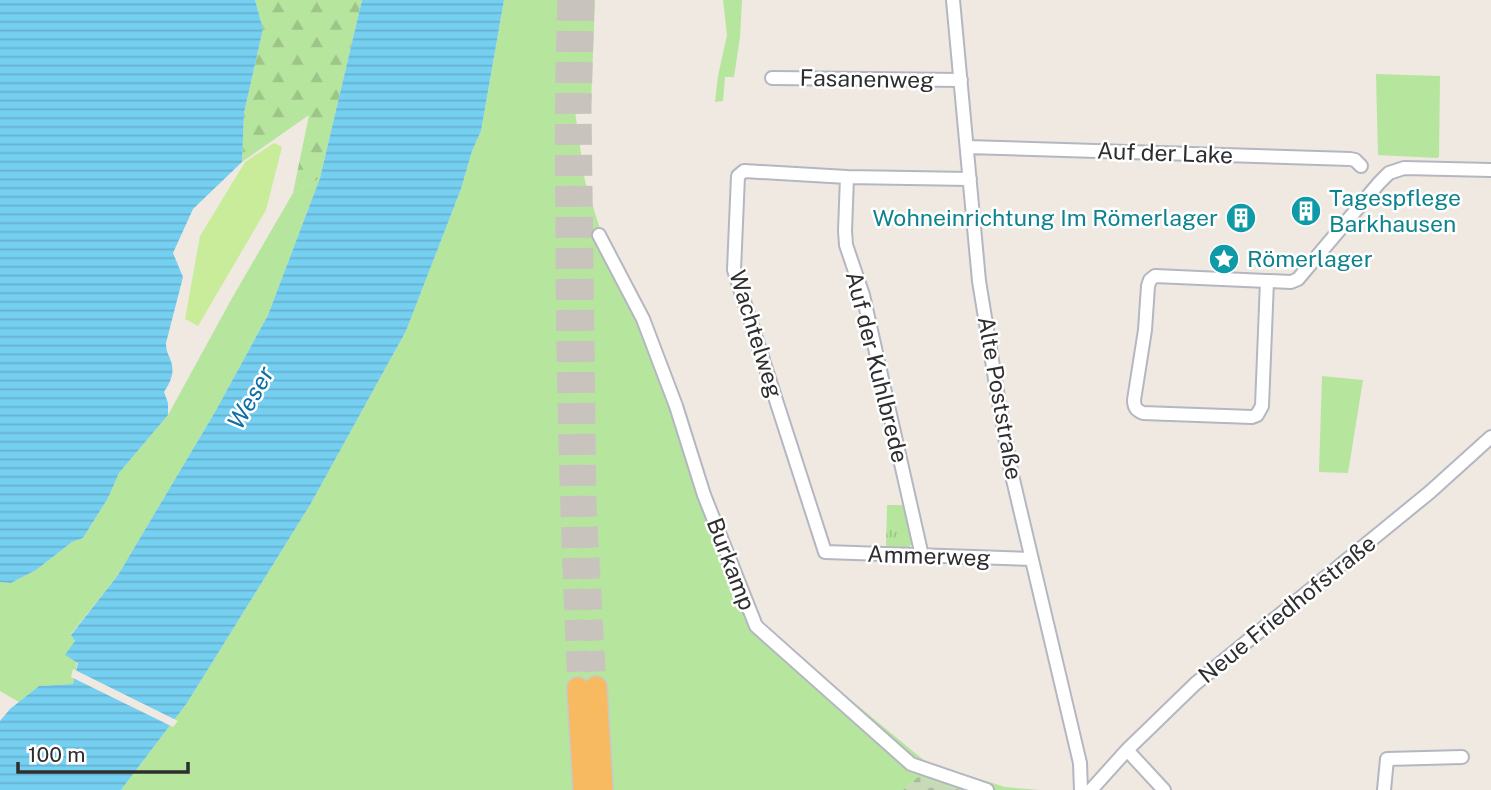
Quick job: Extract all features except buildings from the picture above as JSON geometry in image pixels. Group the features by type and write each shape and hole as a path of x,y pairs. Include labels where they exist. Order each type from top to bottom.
{"highway":[{"path":"584,790 587,687 602,790"}],"street":[{"name":"Alte Poststraße","path":"953,0 979,281 1011,471 1080,762 1081,790"},
{"name":"Fasanenweg","path":"772,78 961,80"},
{"name":"Auf der Lake","path":"967,147 1350,159 1361,166"},
{"path":"1268,281 1262,406 1257,415 1238,417 1137,411 1133,400 1150,280 1155,276 1291,282 1298,279 1389,173 1404,168 1491,170"},
{"name":"Wachtelweg","path":"825,552 733,270 738,176 744,171 847,177 970,178"},
{"name":"Auf der Kuhlbrede","path":"847,177 846,244 863,295 922,556"},
{"name":"Burkamp","path":"599,235 643,319 676,406 704,495 756,626 911,764 987,790"},
{"name":"Neue Friedhofstraße","path":"1091,790 1127,750 1195,684 1420,500 1491,437"},
{"name":"Ammerweg","path":"825,552 1032,559"},
{"path":"1127,750 1164,790"},
{"path":"1384,790 1387,759 1462,757"}],"green space":[{"path":"255,0 362,0 320,178 293,193 309,115 242,162 244,113 263,29"},
{"path":"504,0 595,0 591,103 574,104 585,181 601,232 645,317 754,620 926,762 1005,787 1039,790 961,790 918,777 903,790 121,790 187,703 310,505 406,331 481,131"},
{"path":"723,0 742,0 740,37 734,77 725,77 723,101 715,102 727,35"},
{"path":"1376,74 1440,76 1439,157 1378,155"},
{"path":"274,143 282,147 266,210 198,326 185,319 200,236 245,162"},
{"path":"320,178 268,315 215,412 118,575 71,634 77,652 73,684 39,686 19,702 0,691 0,582 11,583 36,570 72,542 83,538 108,498 119,473 168,415 293,193"},
{"path":"1322,376 1363,380 1348,473 1319,472"},
{"path":"887,505 905,505 912,543 909,547 886,547"},
{"path":"918,777 961,790 903,790"}],"water":[{"path":"0,0 255,0 263,29 244,113 242,162 193,209 173,253 183,277 166,343 172,369 171,380 164,392 168,415 119,473 108,498 83,538 72,542 36,570 11,583 0,582"},
{"name":"Weser","path":"362,0 504,0 481,131 406,331 310,505 187,703 121,790 0,790 0,721 10,709 39,686 73,684 78,663 65,655 75,641 71,635 118,575 215,412 268,315 320,178"}],"pier":[{"path":"73,669 178,721 173,727 71,677"}],"tunnel":[{"path":"568,0 565,142 567,343 578,688"},
{"path":"584,0 581,106 586,506 596,687"}],"place":[{"name":"Tagespflege Barkhausen","path":"1306,211"},
{"name":"Wohneinrichtung Im Römerlager","path":"1241,218"},
{"name":"Römerlager","path":"1224,259"}]}
